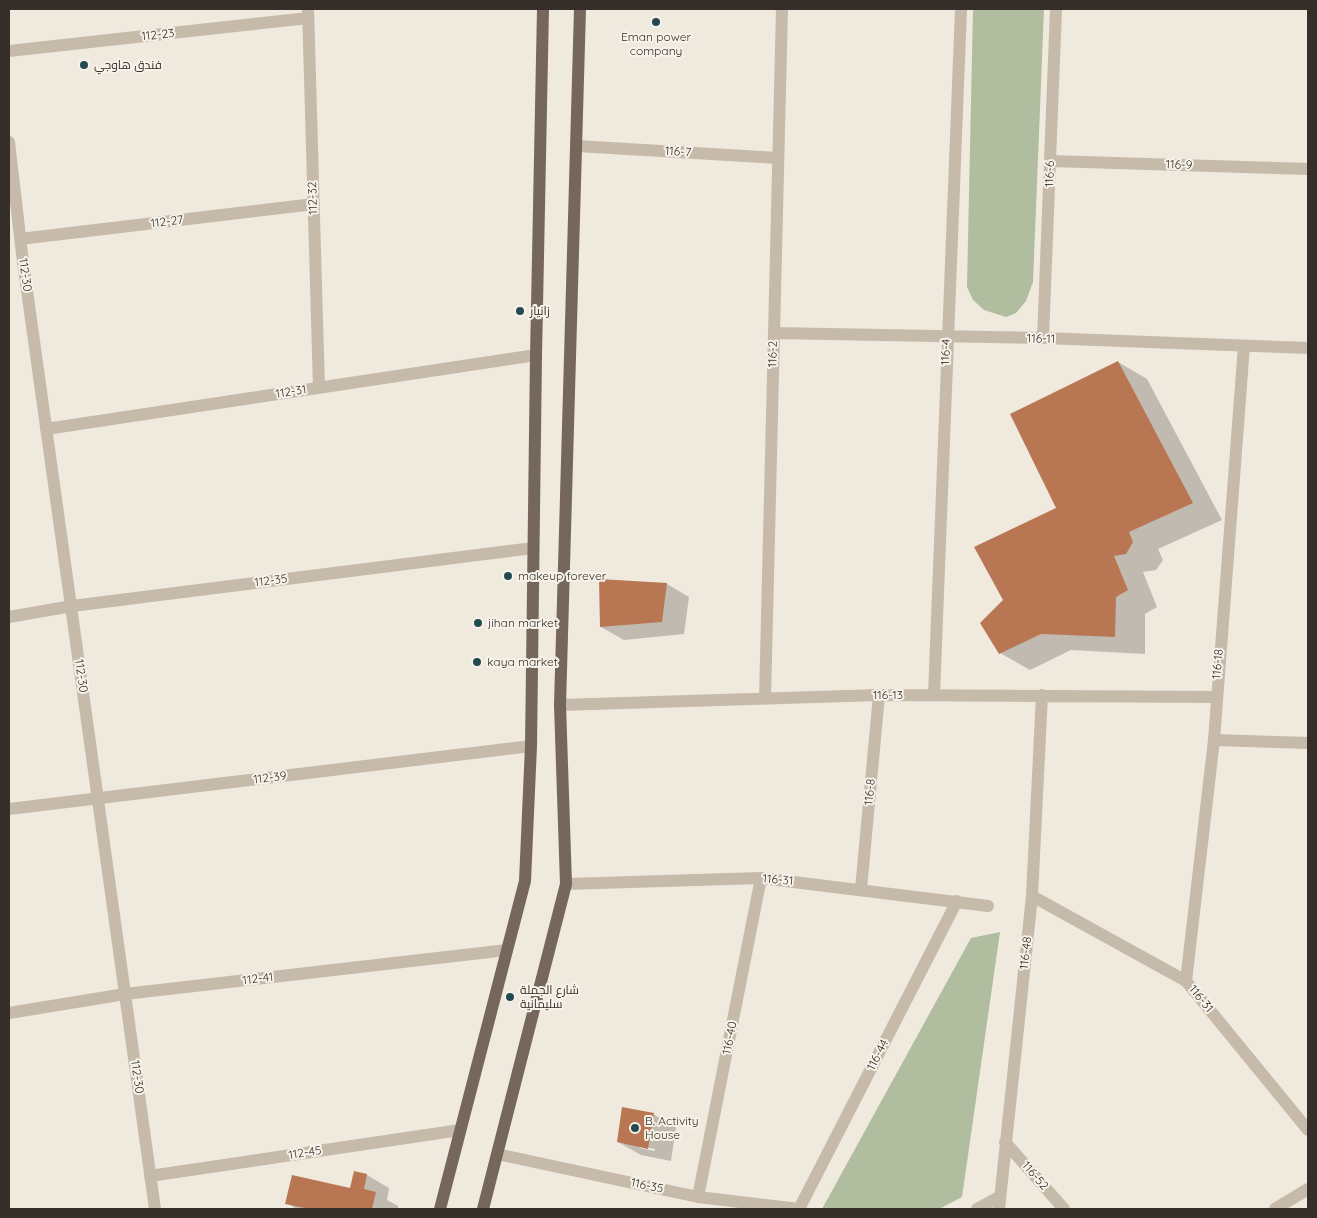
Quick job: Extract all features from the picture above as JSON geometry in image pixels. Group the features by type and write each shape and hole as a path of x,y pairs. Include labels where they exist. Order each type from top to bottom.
{"main road":[{"path":"440,1209 525,881 531,746 543,9"},
{"path":"483,1209 566,884 560,705 580,9"}],"street":[{"name":"116-2","path":"765,698 782,9"},
{"name":"116-4","path":"934,695 961,9"},
{"name":"116-6","path":"1044,338 1056,9"},
{"name":"112-23","path":"9,52 308,13"},
{"name":"112-32","path":"308,13 319,388"},
{"name":"112-30","path":"9,142 13,224 20,239 155,1209"},
{"name":"116-7","path":"577,146 778,158"},
{"name":"116-9","path":"1051,161 1308,169"},
{"name":"112-27","path":"20,239 314,204"},
{"name":"116-11","path":"774,333 947,338 1044,338 1308,348"},
{"name":"116-18","path":"1186,980 1214,740 1244,346"},
{"name":"112-31","path":"46,429 536,355"},
{"name":"112-35","path":"9,617 72,606 534,548"},
{"name":"116-13","path":"560,705 879,695 1216,697"},
{"name":"116-8","path":"861,889 879,695"},
{"name":"116-48","path":"999,1203 1032,896 1042,695"},
{"path":"1214,740 1308,743"},
{"name":"112-39","path":"9,809 531,746"},
{"name":"116-31","path":"566,884 761,878 988,906"},
{"name":"116-40","path":"698,1197 761,878"},
{"name":"116-31","path":"1032,896 1186,980 1308,1130"},
{"name":"116-44","path":"799,1209 957,901"},
{"name":"112-41","path":"9,1012 126,994 507,950"},
{"name":"112-45","path":"150,1176 460,1130"},
{"name":"116-52","path":"1005,1142 1064,1209"},
{"name":"116-35","path":"497,1154 698,1197 799,1209"},
{"path":"1275,1209 1308,1189"},
{"path":"976,1209 999,1203"}],"green space":[{"path":"973,9 1044,9 1033,282 1026,301 1016,313 1006,317 984,310 973,300 967,287"},
{"path":"1000,932 962,1197 939,1209 822,1209 971,938"}],"building":[{"path":"1118,361 1193,503 1129,532 1133,542 1126,554 1114,556 1128,590 1116,597 1115,637 1041,634 999,654 980,623 1003,600 974,547 1056,508 1010,414"},
{"path":"599,579 667,583 662,622 600,627"},
{"name":"B. Activity House","path":"622,1107 654,1113 648,1149 617,1142"},
{"path":"354,1171 367,1174 364,1189 376,1192 372,1209 310,1209 285,1204 292,1175 350,1188"}],"place":[{"name":"Eman power company","path":"656,22"},
{"name":"فندق هاوجي","path":"84,65"},
{"name":"زانيار","path":"520,311"},
{"name":"makeup forever","path":"508,576"},
{"name":"jihan market","path":"478,623"},
{"name":"kaya market","path":"477,662"},
{"name":"شارع الجملة سليمانية","path":"510,997"},
{"name":"B. Activity House","path":"635,1128"}]}
